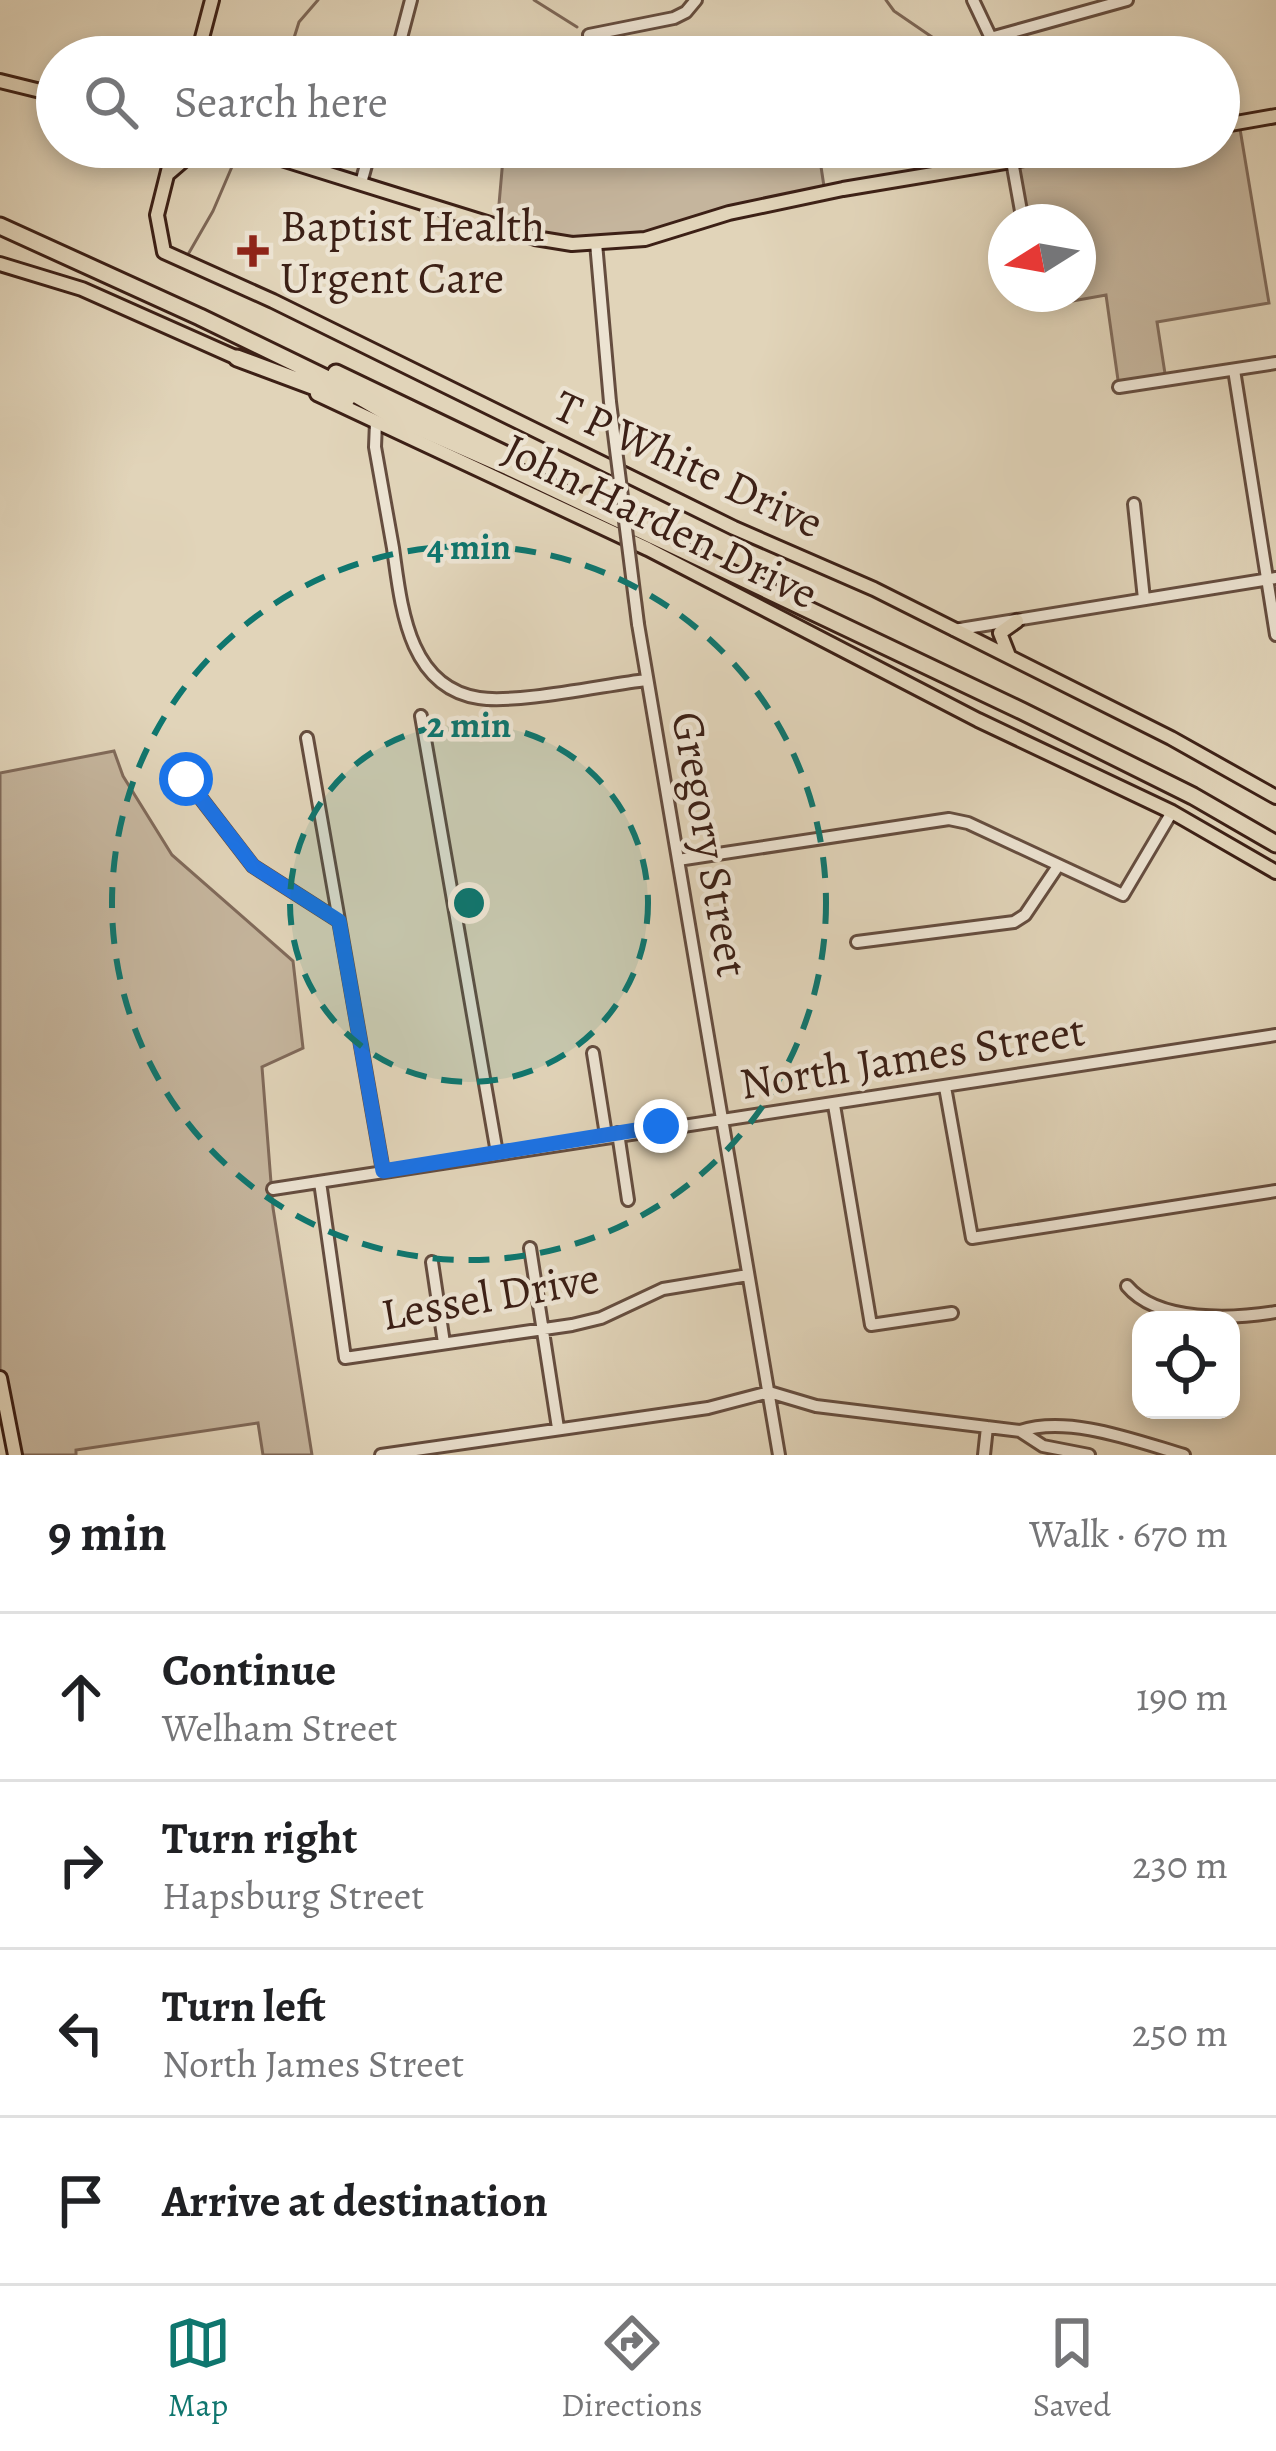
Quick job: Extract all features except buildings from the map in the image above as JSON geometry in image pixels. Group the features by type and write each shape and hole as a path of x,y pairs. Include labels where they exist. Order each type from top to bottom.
{"highway":[{"path":"0,222 336,383 394,417"},
{"path":"0,222 136,277 1164,771 1276,833"},
{"path":"237,358 394,417 508,467 1108,753 1276,844"}],"main road":[{"path":"203,36 212,0"},
{"path":"0,81 36,90"},
{"path":"1240,122 1276,116"},
{"name":"T P White Drive","path":"169,168 157,225 164,252 253,291 734,528 839,572 1171,738 1276,797"},
{"path":"168,174 175,168"},
{"path":"312,168 538,239 596,243 663,236 728,213 955,168"},
{"name":"John Harden Drive","path":"0,264 82,290 237,358 648,549 978,720 1172,812 1276,872"},
{"path":"1009,657 1000,633 1017,621"},
{"path":"0,1378 15,1455"}],"street":[{"path":"402,36 411,0"},
{"path":"589,35 674,18 696,0"},
{"path":"973,0 993,36"},
{"path":"998,36 1127,0"},
{"path":"361,183 365,168"},
{"path":"1017,168 1021,204"},
{"name":"Gregory Street","path":"596,243 610,402 646,680 779,1455"},
{"path":"1119,387 1276,363"},
{"path":"1234,370 1271,579 1276,635"},
{"path":"376,422 375,447 404,625 417,654 443,683 481,698 646,680"},
{"path":"1135,504 1144,599"},
{"path":"954,630 1271,579"},
{"path":"421,716 497,1153"},
{"path":"307,738 383,1171"},
{"path":"186,779 253,866 339,921"},
{"path":"678,860 938,818 968,823 1123,895 1172,812"},
{"path":"856,942 1014,922 1025,915 1058,866"},
{"name":"North James Street","path":"273,1189 1276,1035"},
{"path":"593,1053 628,1200"},
{"path":"945,1087 972,1238 1276,1191"},
{"path":"834,1105 871,1325 952,1313"},
{"name":"Lessel Drive","path":"320,1182 345,1358 601,1318 664,1289 748,1275"},
{"path":"530,1248 558,1428"},
{"path":"432,1262 444,1342"},
{"path":"1127,1286 1145,1302 1211,1318 1276,1312"},
{"path":"380,1455 708,1408 769,1392 816,1406 1020,1432 1043,1446 1089,1455"},
{"path":"1020,1432 1042,1426 1072,1429 1184,1455"},
{"path":"984,1455 987,1427"}],"shaded area":[{"path":"1240,129 1269,303 1157,322 1166,380 1119,387 1106,295 1096,297 1096,204 1020,204 1013,168 1240,168"},
{"path":"502,168 821,168 825,193 679,232 572,244 497,227"},
{"path":"114,751 123,776 172,855 293,961 303,1048 262,1067 273,1208 312,1455 263,1455 258,1423 76,1450 76,1455 15,1455 0,1378 0,773"}],"waterway":[{"path":"295,36 299,22 318,0"},
{"path":"534,0 577,27"},
{"path":"886,0 931,36"},
{"path":"186,258 231,168"}],"place":[{"name":"Baptist Health Urgent Care","path":"253,251"}],"route":[{"path":"186,779 253,866 339,921 383,1171 661,1126"}]}
